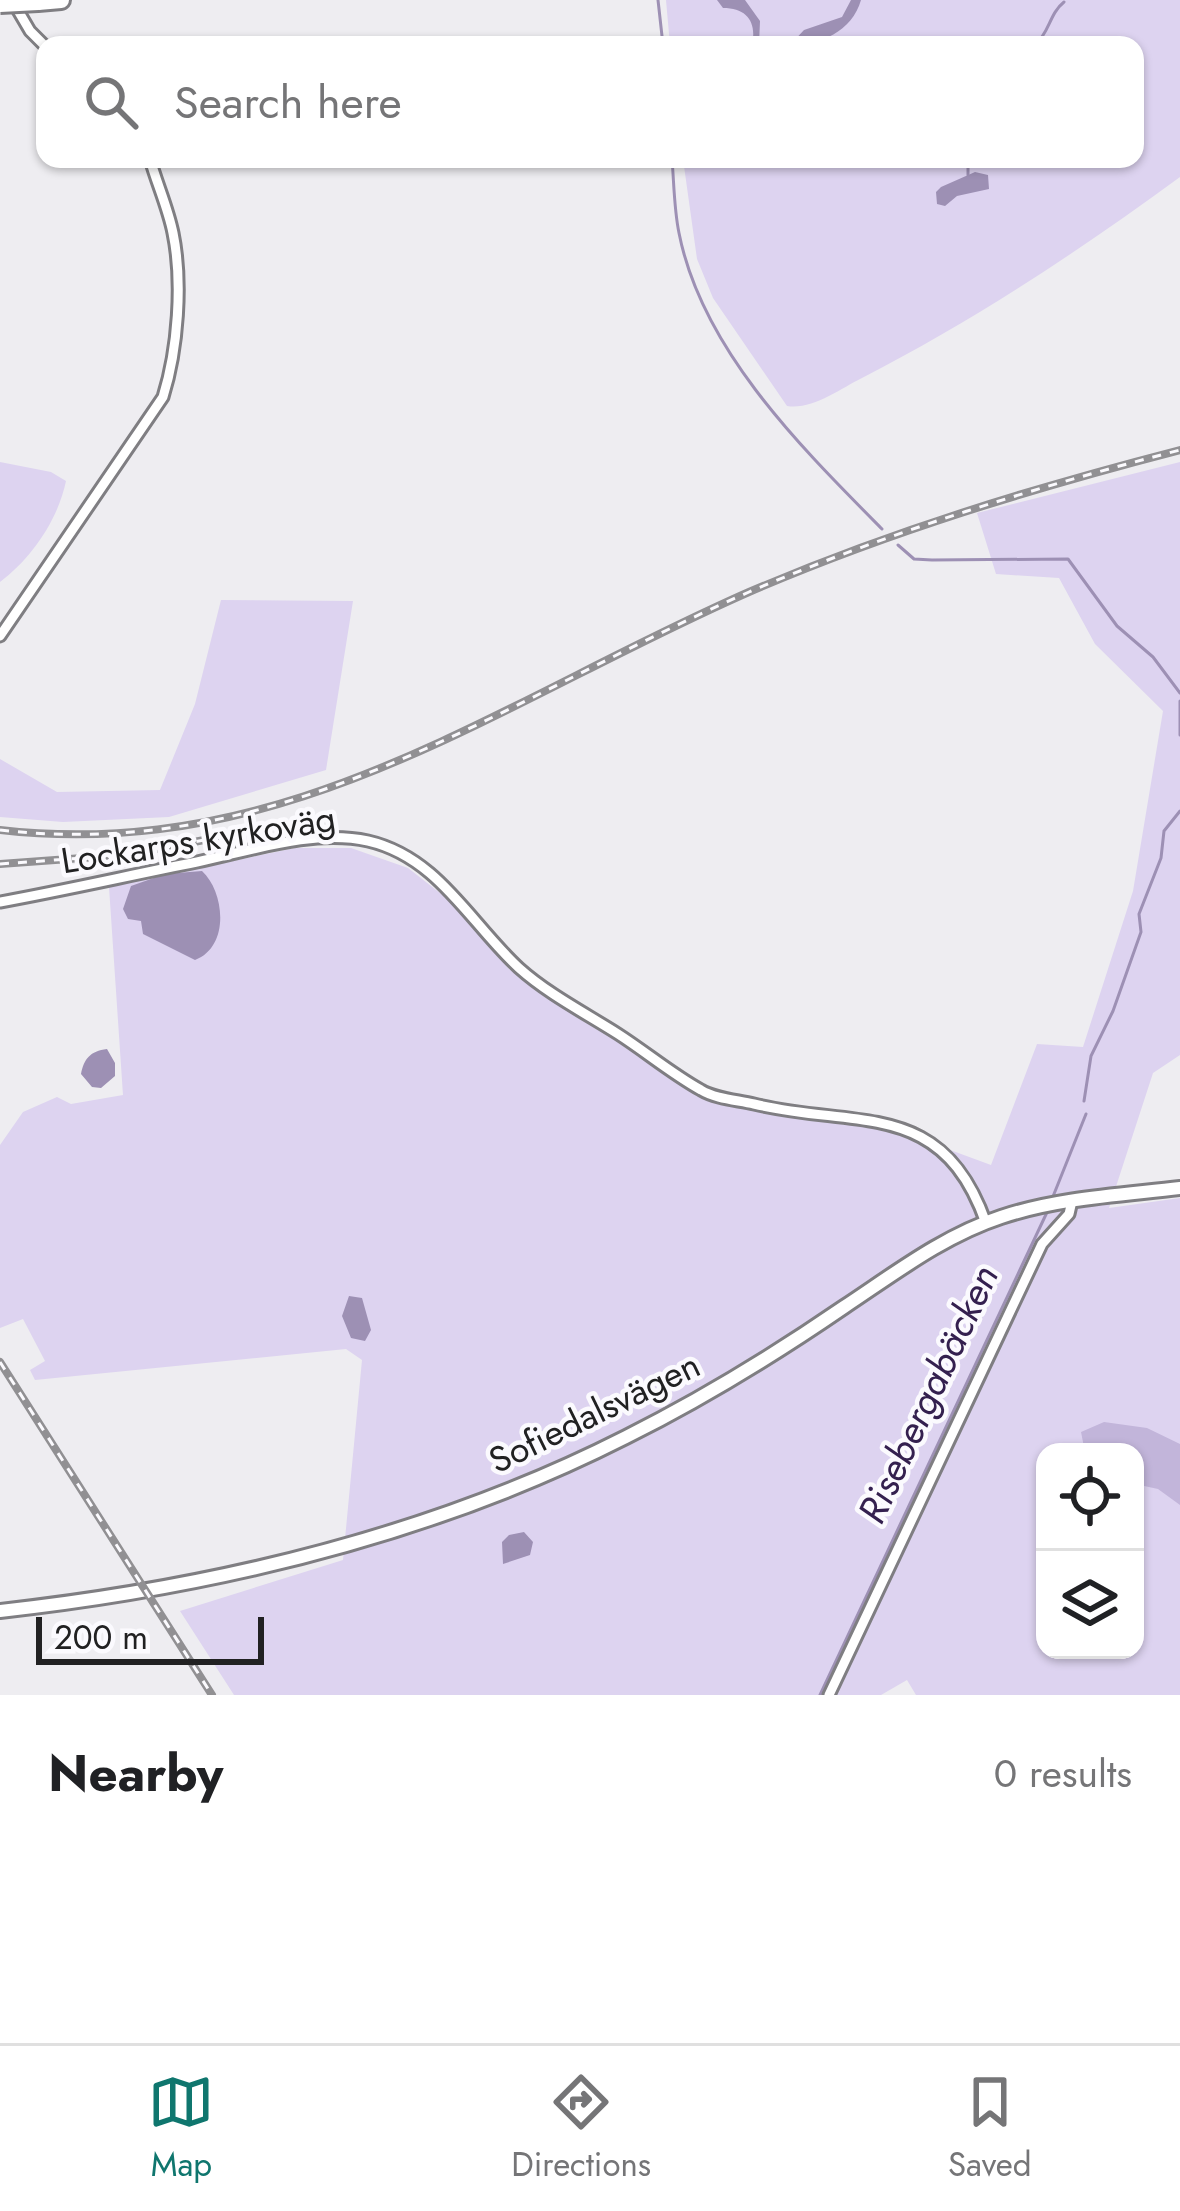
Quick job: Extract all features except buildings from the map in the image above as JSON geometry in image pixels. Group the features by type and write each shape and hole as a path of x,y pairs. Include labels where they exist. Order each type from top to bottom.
{"highway":[{"path":"0,4 61,0"}],"main road":[{"name":"Sofiedalsvägen","path":"0,1611 206,1582 317,1555 482,1499 625,1438 678,1409 778,1351 934,1248 986,1223 1069,1202 1180,1188"}],"street":[{"path":"12,0 36,37"},
{"path":"0,636 165,392 175,329 176,247 153,168"},
{"name":"Lockarps kyrkoväg","path":"0,902 262,848 332,837 371,842 420,866 462,901 518,967 705,1093 771,1108 875,1121 922,1136 951,1156 976,1196 986,1223"},
{"path":"829,1695 1042,1244 1069,1214 1069,1202"}],"shaded area":[{"path":"666,0 1180,0 1180,177 945,333 826,398 787,406 713,298 697,259 684,168 1144,168 1144,36 669,36"},
{"path":"717,0 745,0 760,21 759,36 753,36 748,18 723,8"},
{"path":"851,0 861,0 850,21 828,36 798,36 804,30 842,17"},
{"path":"975,172 988,175 989,189 957,196 945,206 937,204 936,192 941,187"},
{"path":"0,462 51,472 66,481 42,538 0,582"},
{"path":"1180,462 1180,1055 1153,1073 1109,1208 1180,1198 1180,1695 916,1695 907,1680 881,1695 234,1695 180,1611 343,1560 362,1360 346,1349 35,1380 30,1370 45,1361 23,1319 0,1328 0,1145 23,1112 57,1097 71,1104 123,1095 109,887 295,848 351,848 408,868 449,900 509,969 700,1097 904,1133 991,1165 1037,1044 1083,1047 1133,891 1163,711 1095,644 1059,578 996,574 977,513"},
{"path":"221,600 353,601 326,770 169,817 63,822 0,817 0,759 57,792 160,790 195,704"},
{"path":"202,871 216,892 219,932 214,944 195,960 143,934 141,921 128,919 123,909 131,886 165,874"},
{"path":"107,1049 115,1063 115,1076 101,1088 92,1087 81,1074 84,1064 92,1054"},
{"path":"349,1296 362,1298 371,1330 365,1341 351,1338 342,1316"},
{"path":"1104,1422 1147,1428 1180,1444 1180,1505 1158,1489 1144,1486 1144,1443 1083,1443 1081,1432"},
{"path":"524,1532 533,1542 530,1555 503,1564 502,1542"}],"waterway":[{"name":"Risebergabäcken","path":"658,0 662,36"},
{"path":"1042,36 1064,2"},
{"name":"Risebergabäcken","path":"673,168 679,233 691,276 732,357 789,431 882,529"},
{"path":"968,168 968,175"},
{"name":"Risebergabäcken","path":"898,545 914,559 1068,559 1117,626 1153,657 1180,693"},
{"name":"Risebergabäcken","path":"1180,701 1180,735"},
{"name":"Risebergabäcken","path":"1084,1101 1091,1056 1141,932 1139,914 1161,858 1164,831 1180,811"},
{"name":"Risebergabäcken","path":"1052,1199 1086,1114"},
{"name":"Risebergabäcken","path":"820,1695 1049,1208"}],"railway":[{"path":"0,830 105,834 204,822 298,798 389,765 802,570 962,513 1180,450"},
{"path":"0,864 124,855 215,838"},
{"path":"0,1362 212,1695"}]}
